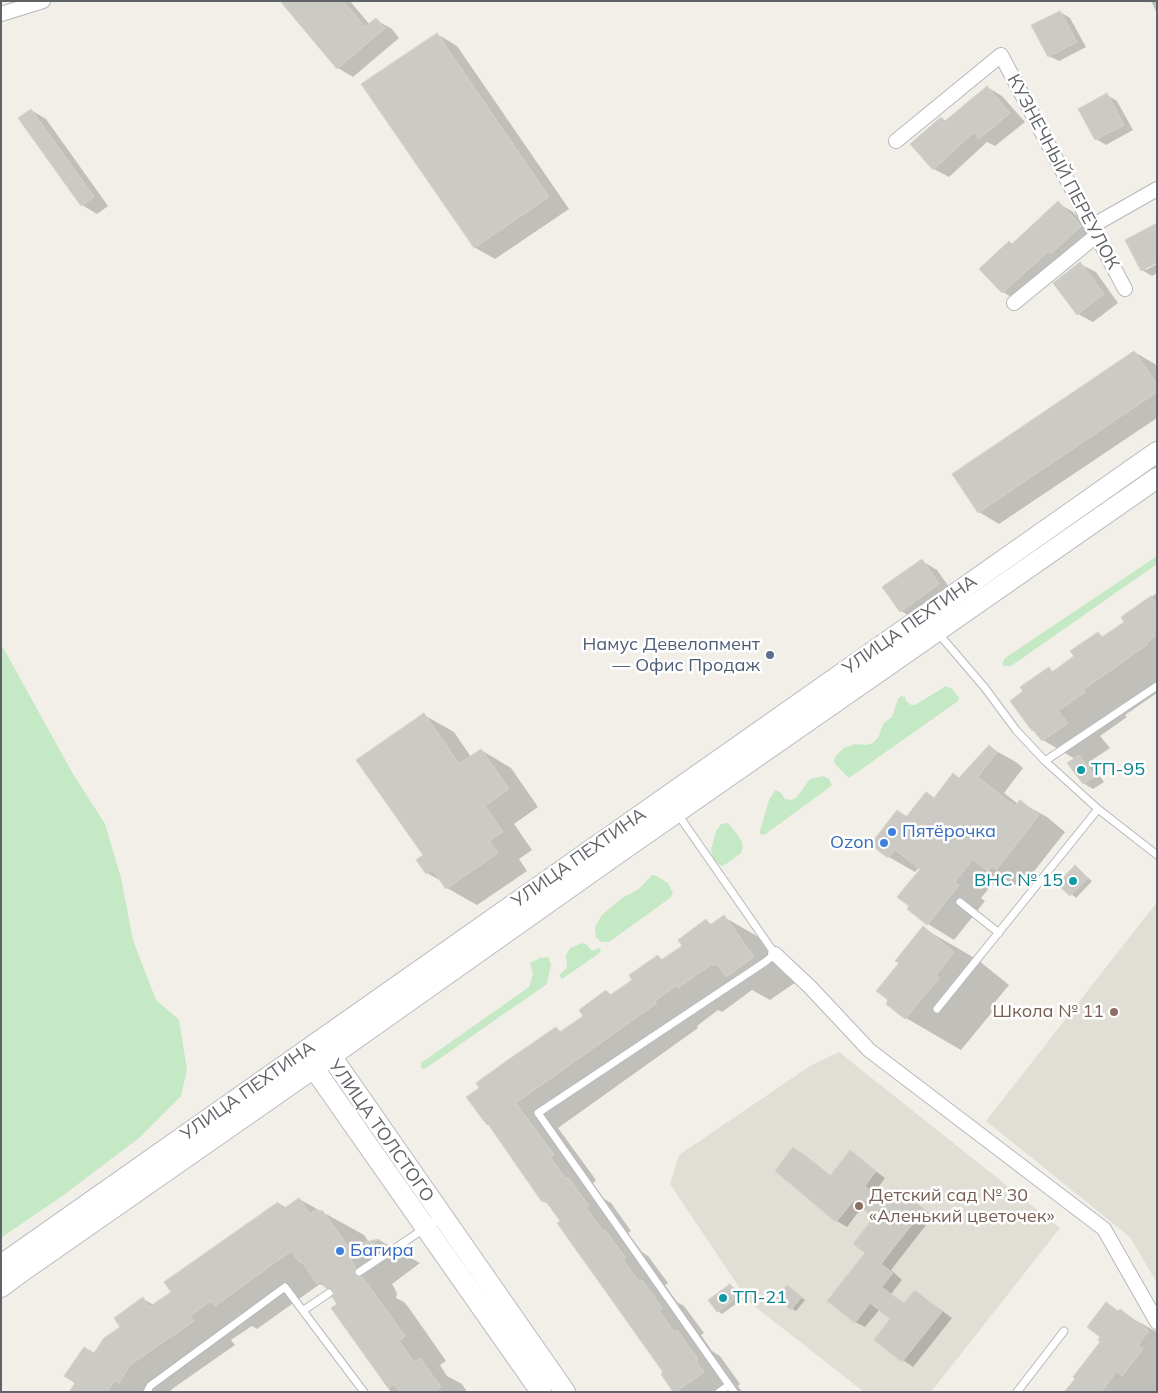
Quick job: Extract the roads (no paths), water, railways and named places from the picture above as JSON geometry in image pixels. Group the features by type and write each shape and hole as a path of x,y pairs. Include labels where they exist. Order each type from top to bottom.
{"street":[{"path":"1,14 43,1"},
{"name":"КУЗНЕЧНЫЙ ПЕРЕУЛОК","path":"896,141 1000,56 1125,289"},
{"path":"1014,303 1095,230 1157,189"},
{"name":"УЛИЦА ПЕХТИНА","path":"931,623 1157,452"},
{"name":"УЛИЦА ПЕХТИНА","path":"1,1265 312,1046 671,804 931,623 1157,478"},
{"name":"УЛИЦА ПЕХТИНА","path":"1,1287 330,1056 671,804"},
{"path":"775,954 810,987 869,1050 1104,1229 1157,1322"},
{"name":"УЛИЦА ТОЛСТОГО","path":"312,1046 330,1056 565,1392"},
{"name":"УЛИЦА ТОЛСТОГО","path":"312,1046 313,1067 541,1392"}],"lane":[{"path":"931,623 985,688 1016,730 1045,762 1098,809 1157,855"},
{"path":"1045,762 1157,686"},
{"path":"671,804 775,954 538,1113 734,1392"},
{"path":"937,1009 1098,809"},
{"path":"960,902 999,932"},
{"path":"359,1272 443,1216"},
{"path":"147,1392 150,1386 286,1287 364,1392"},
{"path":"304,1310 329,1293"},
{"path":"1017,1392 1064,1332"},
{"path":"720,1392 729,1385"}],"place":[{"name":"Намус Девелопмент — Офис Продаж","path":"770,655"},
{"name":"ТП-95","path":"1081,770"},
{"name":"Пятёрочка","path":"892,832"},
{"name":"Ozon","path":"884,843"},
{"name":"ВНС № 15","path":"1073,881"},
{"name":"Школа № 11","path":"1114,1012"},
{"name":"Детский сад № 30 «Аленький цветочек»","path":"859,1206"},
{"name":"Багира","path":"340,1251"},
{"name":"ТП-21","path":"723,1298"}]}
